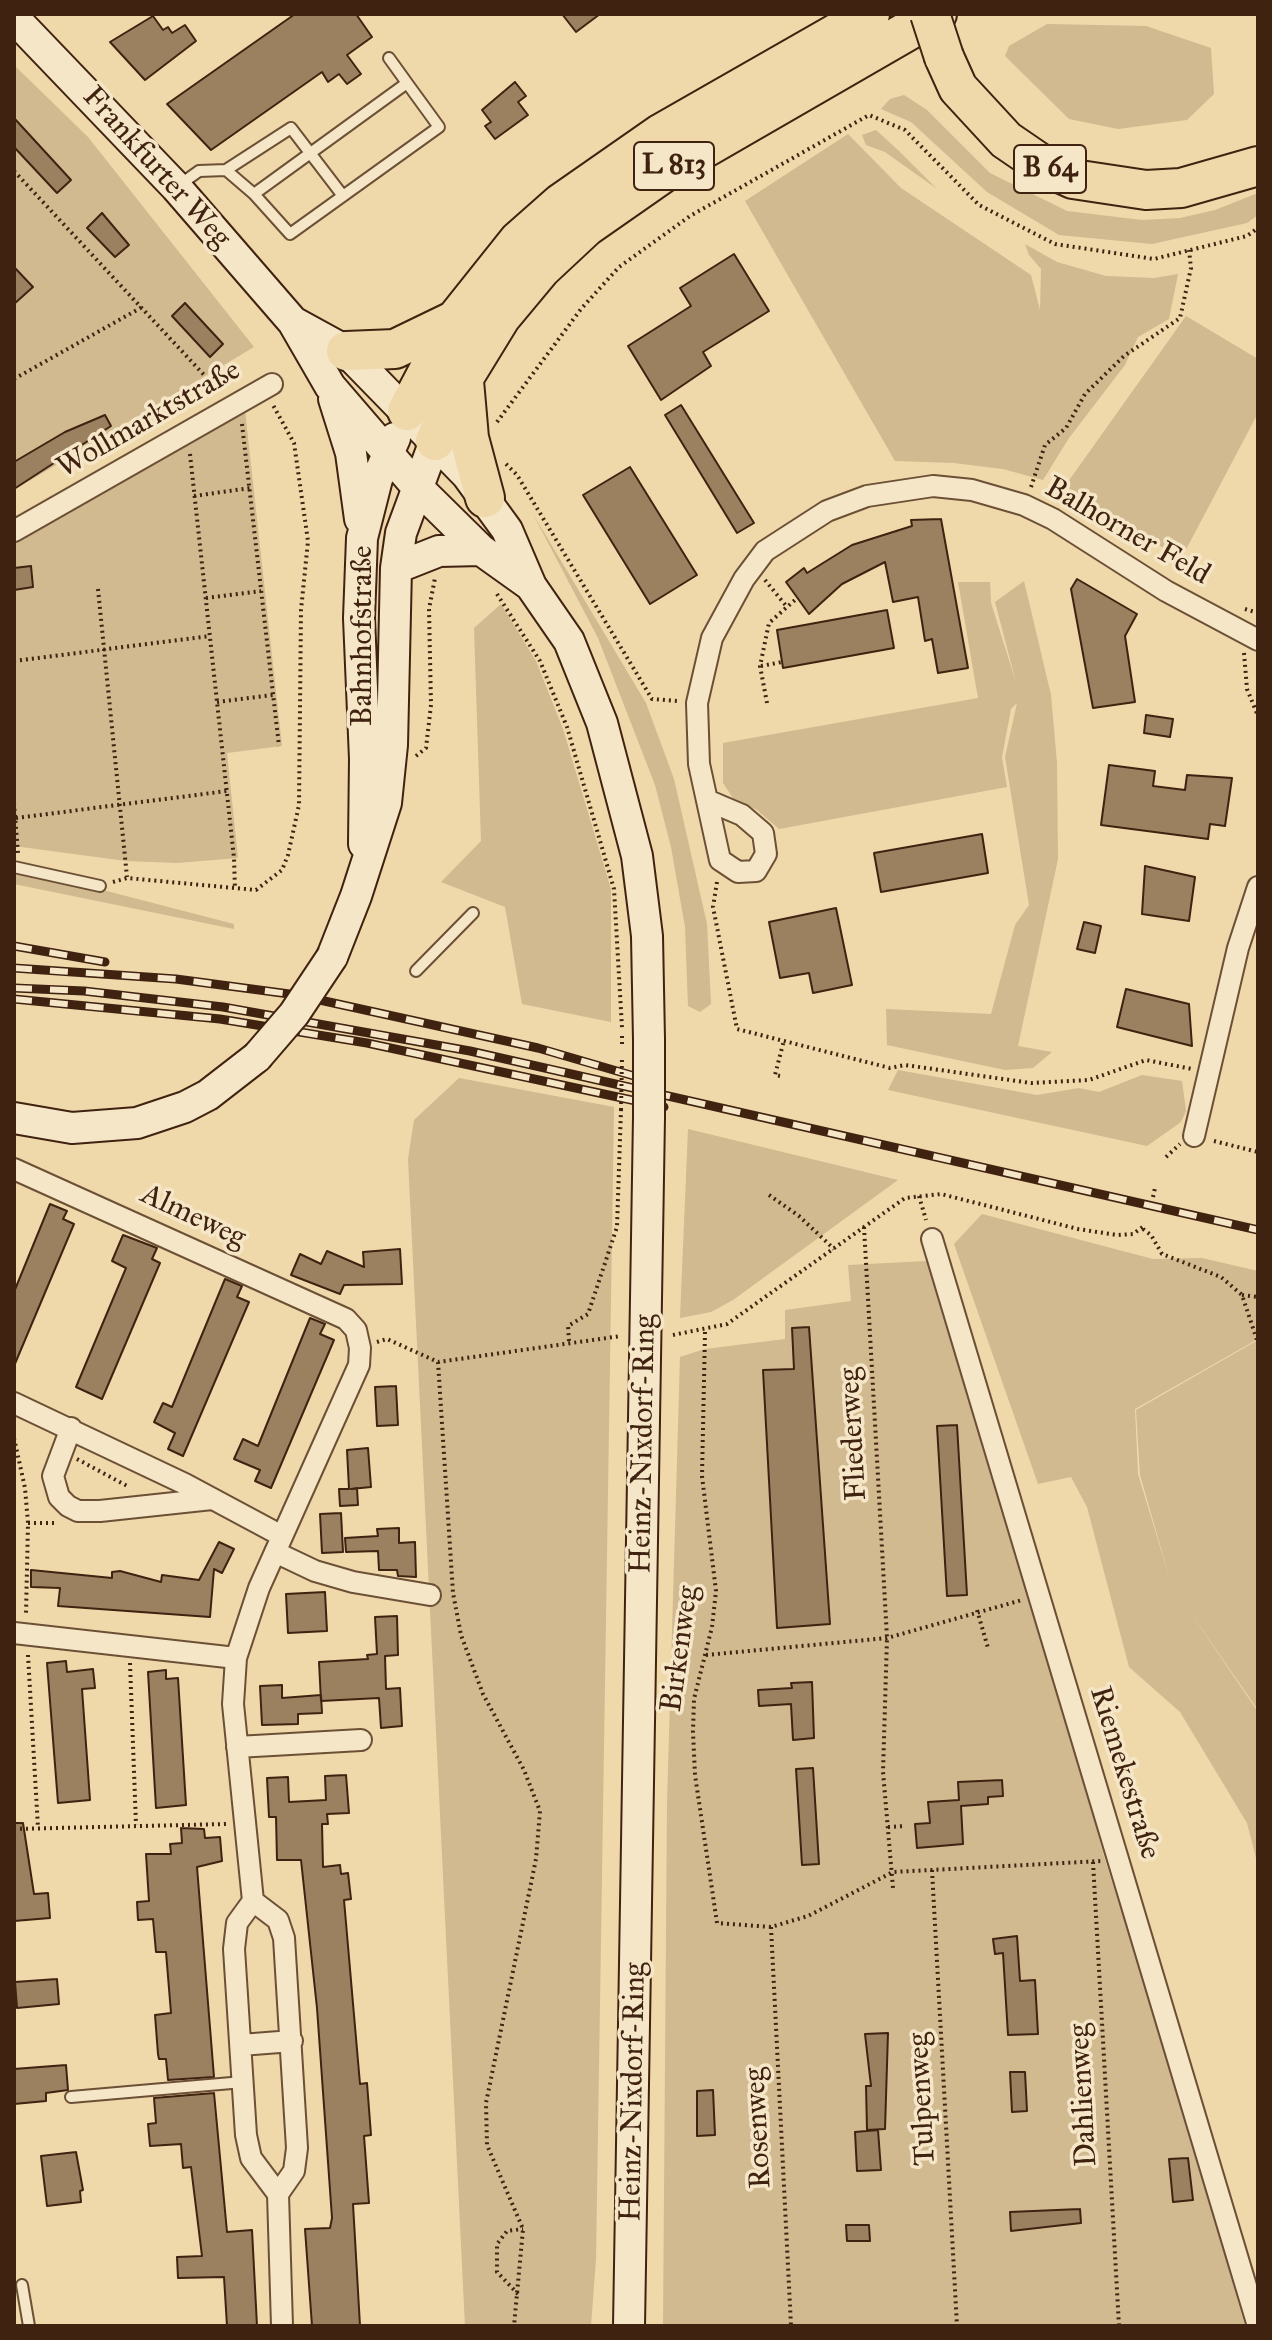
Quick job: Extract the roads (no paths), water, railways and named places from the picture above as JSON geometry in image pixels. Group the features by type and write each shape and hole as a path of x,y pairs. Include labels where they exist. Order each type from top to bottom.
{"highway":[{"path":"726,97 810,30 822,14"},
{"name":"L 813","path":"407,411 455,320 518,241 561,203 660,134 870,14"},
{"name":"B 64","path":"930,14 958,88 1006,140 1044,166 1094,184 1146,190 1181,188 1203,180 1236,175 1258,166"},
{"name":"L 813","path":"462,438 463,379 501,317 541,269 586,227 672,167 937,14"},
{"name":"B 64","path":"1203,180 1235,159 1258,135"},
{"path":"346,351 395,349 455,320"},
{"path":"462,438 485,498"}],"main road":[{"name":"Frankfurter Weg","path":"14,18 176,187 293,322 330,386 389,453"},
{"name":"Frankfurter Weg","path":"293,322 346,351 407,411 462,438"},
{"path":"330,386 351,453 362,538"},
{"name":"Bahnhofstraße","path":"365,869 359,618 362,538 377,479 407,411"},
{"name":"Bahnhofstraße","path":"14,1118 72,1128 137,1123 185,1107 208,1095 257,1057 294,1014 332,957 378,833 389,778 396,568 401,533 417,487 462,438"},
{"name":"Heinz-Nixdorf-Ring","path":"389,453 417,487 481,550 531,586"},
{"name":"Heinz-Nixdorf-Ring","path":"485,498 507,530 531,586 569,641 602,723 637,856 647,936 636,1037 635,1113 629,2326"},
{"path":"396,568 481,550"}],"street":[{"name":"Wollmarktstraße","path":"14,531 267,387"},
{"name":"Balhorner Feld","path":"709,801 742,815 763,833 766,854 756,871 738,872 720,860 699,764 697,703 712,638 753,566 765,551 827,511 867,496 933,486 972,490 1024,505 1053,519 1166,591 1258,640"},
{"path":"1194,1136 1238,948 1258,888"},
{"name":"Almeweg","path":"14,1169 346,1319 356,1330 360,1348 359,1365 278,1544"},
{"name":"Riemekestraße","path":"932,1239 1258,2326"},
{"path":"14,1403 67,1437 212,1499 315,1571 361,1584 430,1595"},
{"path":"67,1437 54,1467 53,1485 68,1506 78,1511 212,1499"},
{"path":"278,1544 246,1619 236,1658 233,1704 253,1901 237,1923 234,1949 246,2135 251,2158 278,2194 282,2326"},
{"path":"20,1633 236,1658"},
{"path":"237,1747 361,1740"},
{"path":"253,1901 278,1920 284,1938 297,2148 294,2171 278,2194"},
{"path":"241,2045 292,2041"}],"lane":[{"path":"226,170 254,194 290,234 439,127 389,58"},
{"path":"254,194 407,83"},
{"path":"176,187 199,171 226,170 291,128 343,196"},
{"path":"15,867 100,886"},
{"path":"416,971 473,913"},
{"path":"71,2097 243,2082"},
{"path":"22,2285 29,2326"}],"railway":[{"path":"14,946 105,962"},
{"path":"14,968 176,979 297,995 538,1048 658,1083"},
{"path":"14,988 84,991 223,1007 470,1051 1258,1230"},
{"path":"14,999 220,1019 367,1043 664,1107"}]}
